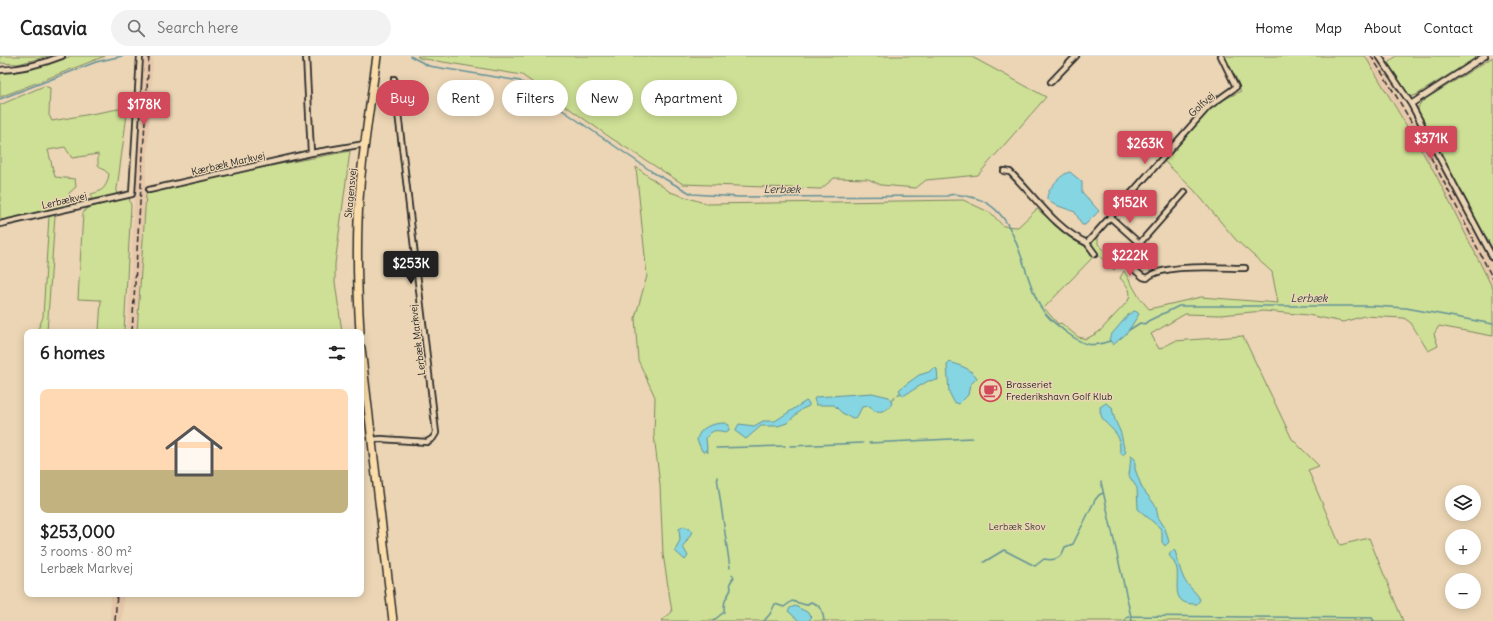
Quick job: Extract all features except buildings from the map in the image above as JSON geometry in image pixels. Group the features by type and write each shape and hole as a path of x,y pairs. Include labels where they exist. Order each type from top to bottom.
{"main road":[{"name":"Skagensvej","path":"360,329 357,245 365,144 377,56"},
{"path":"364,376 393,621"}],"street":[{"path":"0,70 18,69 41,64 62,56"},
{"path":"306,56 311,153"},
{"path":"1051,82 1076,56"},
{"name":"Golfvej","path":"1087,243 1208,107 1236,87 1221,56"},
{"path":"1379,56 1411,104 1493,258"},
{"path":"1411,104 1485,56"},
{"name":"Lerbækvej","path":"0,224 132,194 140,57"},
{"name":"Lerbæk Markvej","path":"371,440 381,439 427,442 433,438 436,433 394,79"},
{"name":"Kærbæk Markvej","path":"149,190 311,153 365,144"},
{"path":"1004,171 1010,172 1037,203 1065,229 1078,239 1087,243 1095,254"},
{"path":"1185,192 1124,261 1142,277 1147,278 1153,273 1198,267 1245,268"},
{"path":"1110,217 1139,243"}],"shaded area":[{"path":"147,56 152,56 153,60 137,329 127,329 142,60"},
{"path":"1365,56 1375,56 1443,171 1493,268 1493,289 1436,175"},
{"path":"111,597 124,597 122,621 110,621"}],"green space":[{"path":"0,56 48,56 18,64 0,63"},
{"path":"71,56 105,56 0,97 0,71 18,70 54,62"},
{"path":"417,56 970,56 1046,97 978,175 926,180 916,188 881,185 868,179 834,178 821,189 683,184 611,138 580,116 633,116 633,80 576,80 576,113 568,108 568,80 529,80 522,75 419,58"},
{"name":"Lerbæk Skov","path":"1224,56 1365,56 1436,175 1493,289 1493,336 1439,326 1434,334 1438,346 1428,351 1411,323 1404,318 1364,316 1343,322 1308,315 1263,311 1220,315 1185,314 1151,334 1159,349 1175,341 1243,336 1292,439 1319,466 1308,470 1340,545 1369,538 1403,621 661,621 672,612 663,554 660,485 654,435 655,397 638,360 635,318 647,276 636,167 670,192 707,204 963,200 991,213 1003,226 1018,227 1037,209 1075,241 1086,247 1090,252 1092,258 1044,308 1058,324 1061,323 1078,337 1086,339 1099,332 1128,301 1130,291 1120,278 1124,271 1139,297 1149,309 1201,297 1278,303 1272,272 1236,240 1194,190 1164,161 1215,104 1241,91"},
{"path":"1396,56 1479,56 1416,95 1409,97 1388,63"},
{"path":"1493,57 1493,250 1417,110 1421,102"},
{"path":"44,86 50,88 49,115 52,121 124,108 127,114 116,196 8,220 0,220 0,105","holes":["65,147 72,158 98,154 98,165 109,174 107,182 102,190 91,194 92,199 79,202 78,198 71,199 69,193 76,187 75,179 55,177 48,150"]},
{"path":"350,151 335,264 335,282 342,329 137,329 146,194 211,177"},
{"path":"129,197 131,206 124,329 99,329 101,300 78,299 83,213 87,208"},
{"path":"55,215 47,329 38,329 43,317 49,216"},
{"path":"1098,234 1098,244 1118,265 1114,270 1093,250 1092,242"}],"water":[{"path":"1070,172 1082,182 1082,192 1099,211 1085,225 1082,225 1075,212 1053,204 1047,199 1047,195 1055,182 1063,175"},
{"path":"1134,311 1139,314 1127,333 1113,345 1109,339 1111,335 1128,315"},
{"path":"950,362 969,370 977,378 970,385 968,395 959,404 954,402 949,392 947,365"},
{"path":"933,368 937,369 938,380 928,381 903,396 899,390 901,388 919,375 929,372"},
{"path":"872,393 889,397 892,403 889,408 882,411 874,411 870,406 862,407 857,417 853,418 842,413 834,405 816,405 814,399 816,397"},
{"path":"806,401 809,403 809,406 802,409 787,423 778,426 761,426 746,439 735,431 739,424 754,426 763,421 775,421"},
{"path":"1106,403 1112,407 1121,434 1126,452 1122,455 1117,435 1104,421 1100,413 1100,407"},
{"path":"725,423 729,425 729,430 726,432 717,431 711,433 706,438 707,449 705,452 702,451 697,440 701,432 711,425"},
{"path":"1131,456 1135,459 1135,469 1142,488 1156,506 1158,517 1165,528 1169,542 1165,546 1162,542 1162,532 1160,528 1138,509 1137,488 1129,476"},
{"path":"684,526 692,532 683,547 688,556 685,560 675,551 680,540 679,529"},
{"path":"1173,550 1175,551 1184,579 1197,594 1200,600 1197,604 1188,603 1179,598 1177,588 1177,569 1169,555"},
{"path":"795,606 807,612 812,617 808,621 799,621 788,611 790,608"}],"waterway":[{"name":"Lerbæk","path":"0,99 96,62 122,56"},
{"name":"Lerbæk","path":"410,56 429,66 520,81 654,173 692,194 739,197 947,196 956,194 971,197 987,203 999,213 1009,226 1033,291 1045,314 1077,340 1092,345 1110,341"},
{"name":"Lerbæk","path":"1129,330 1140,323 1145,324 1148,321 1179,306 1373,306 1406,308 1493,324"},
{"path":"892,400 895,397"},
{"path":"869,443 972,438"},
{"path":"790,446 863,443"},
{"path":"716,448 785,446"},
{"path":"717,477 730,568"},
{"path":"1101,482 1132,621"},
{"path":"984,562 1004,550 1035,566 1044,559 1051,560 1059,557 1065,547 1073,544 1095,500 1103,493"},
{"path":"713,621 724,612 725,601 731,589 730,583 734,577 732,575"},
{"path":"764,621 770,614 775,604 784,607 792,601 806,605 811,602 814,603 822,612 824,621"},
{"path":"1125,621 1126,618 1131,616 1372,618 1374,621"}],"railway":[{"path":"132,329 149,56"},
{"path":"1371,56 1405,110 1493,279"},
{"path":"115,621 117,597"}],"place":[{"name":"Brasseriet Frederikshavn Golf Klub","path":"991,390"}]}
